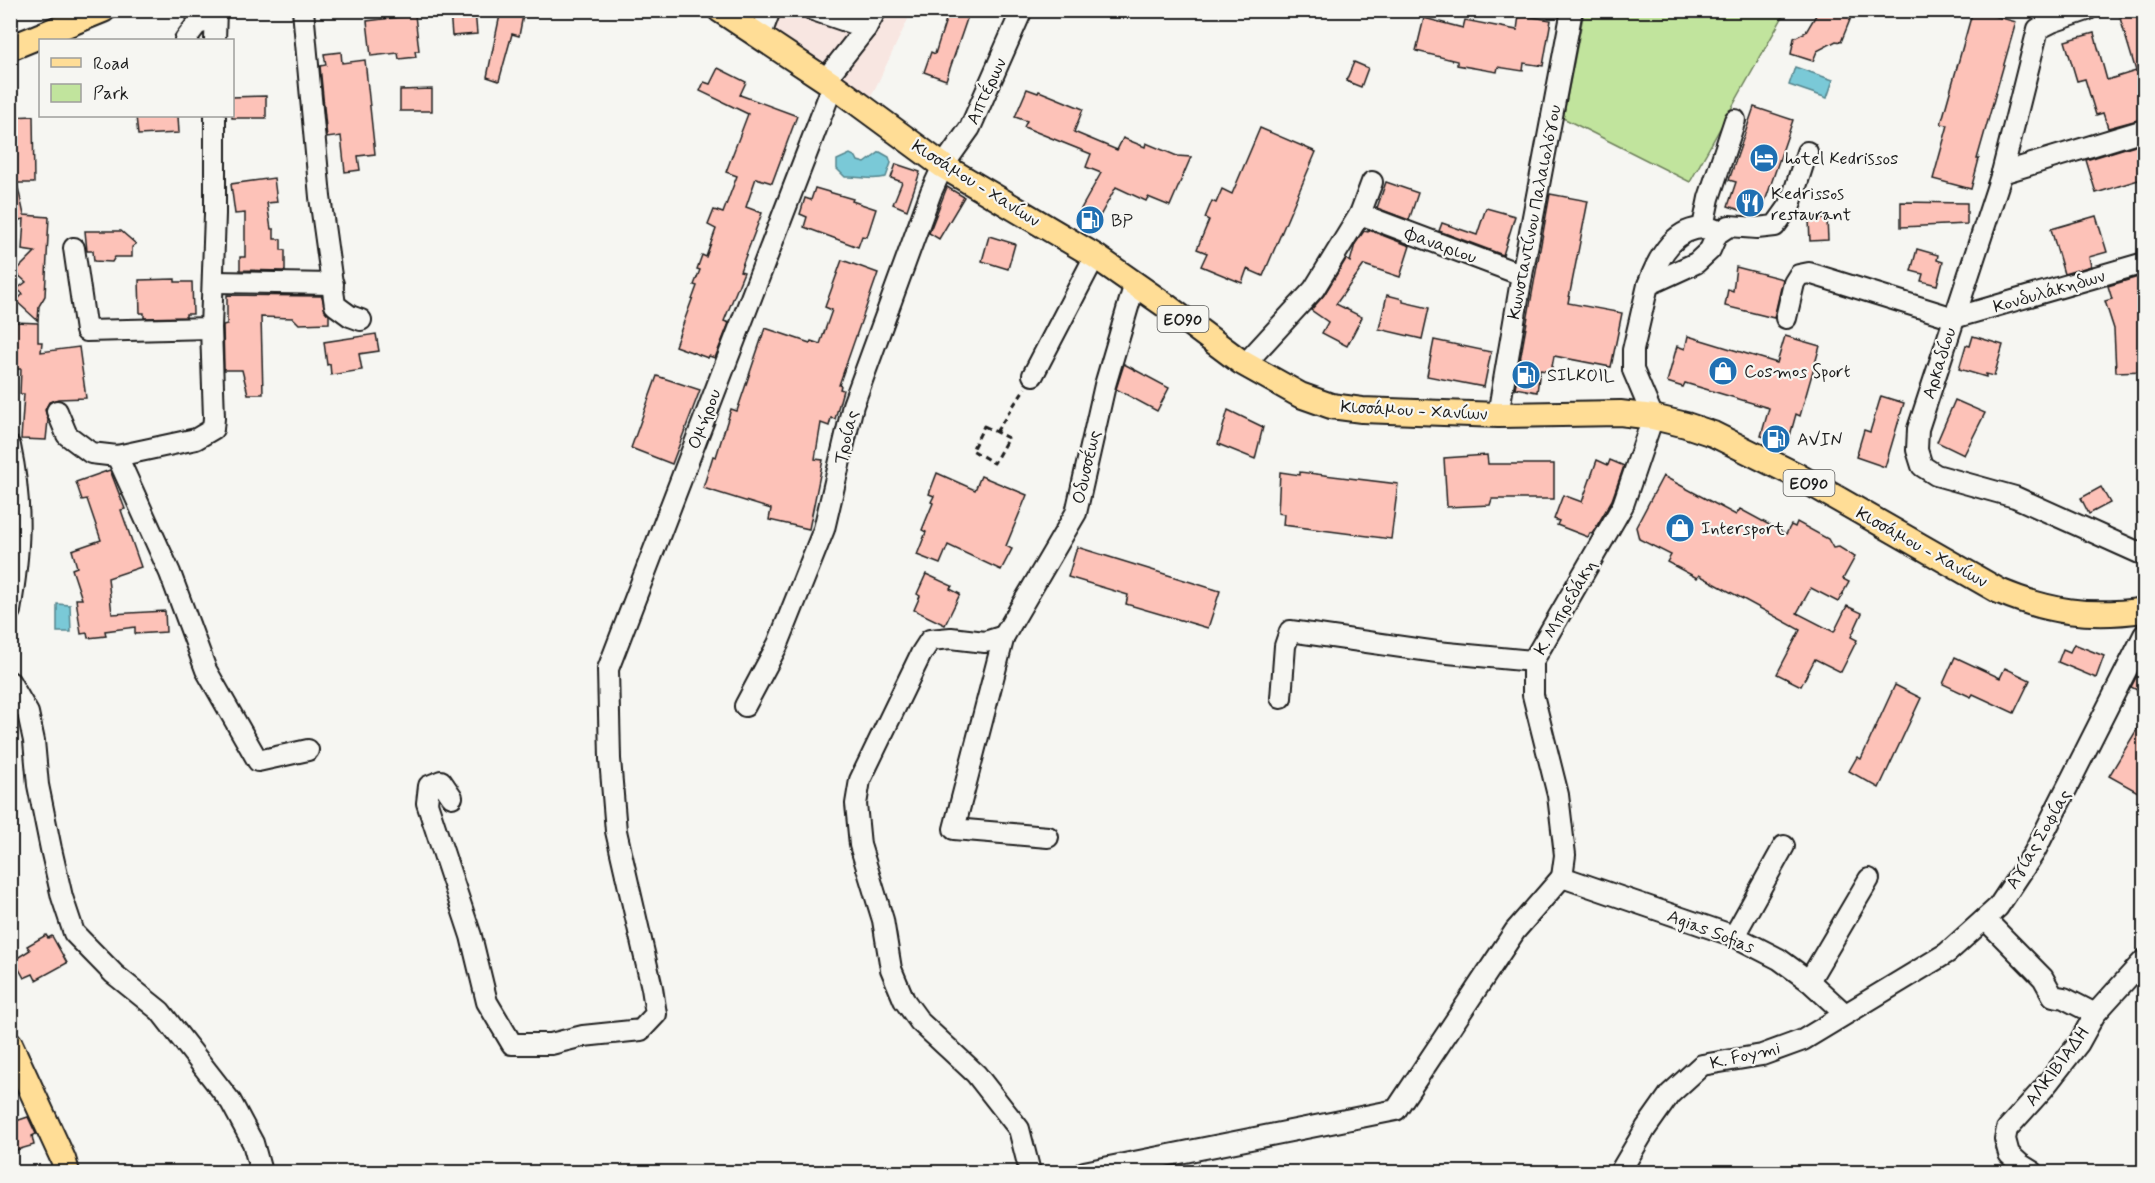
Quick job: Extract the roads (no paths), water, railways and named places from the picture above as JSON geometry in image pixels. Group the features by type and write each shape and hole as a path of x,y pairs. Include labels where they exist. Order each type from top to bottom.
{"main road":[{"path":"10,48 103,10"},
{"name":"Κισσάμου - Χανίων","path":"720,10 829,83 943,166 1095,256 1245,364 1300,395 1331,406 1362,410 1498,415 1620,413 1653,417 1686,425 1713,434 1796,476 1999,591 2053,610 2078,613 2145,610"},
{"path":"10,1044 63,1159 67,1173"}],"street":[{"path":"303,10 321,197 335,305 350,316 361,320"},
{"path":"760,37 770,10"},
{"path":"813,10 866,28"},
{"name":"Ομήρου","path":"452,797 441,782 429,786 427,803 471,936 487,1002 512,1044 551,1044 583,1036 641,1030 656,1014 616,831 610,759 608,669 829,83 876,10"},
{"name":"Απτέρων","path":"943,166 970,128 1022,10"},
{"name":"Κωνσταντίνου Παλαιολόγου","path":"1498,415 1572,10"},
{"name":"Αρκαδίου","path":"2087,10 2038,29 2002,173 1918,429 1917,450 1922,466 1936,476 2015,497 2145,555"},
{"path":"186,39 197,24 216,15 215,39"},
{"path":"57,411 68,435 91,453 117,456 196,439 213,429 211,328 215,117"},
{"path":"1703,227 1708,198 1735,120"},
{"path":"2002,173 2145,130"},
{"path":"1648,285 1696,263 1710,250 1718,234 1729,226 1757,228 1775,226 1790,205 1807,152"},
{"name":"Τροίας","path":"745,706 778,644 824,529 853,405 931,192 943,166"},
{"path":"1245,364 1314,289 1360,214 1372,182"},
{"name":"Φαναριου","path":"1360,214 1522,275"},
{"path":"1653,417 1633,370 1633,350 1655,265 1667,245 1682,233 1703,227 1723,230"},
{"path":"74,248 86,331 211,328"},
{"path":"1033,375 1095,256"},
{"name":"Κονδυλάκηδων","path":"1954,318 2145,263"},
{"path":"1786,318 1794,283 1799,275 1809,273 1954,318"},
{"path":"213,282 333,284"},
{"name":"Οδυσσέως","path":"1048,837 954,829 1004,636 1076,513 1105,385 1135,283"},
{"name":"Κ. Μπρεδάκη","path":"1562,877 1565,855 1558,795 1533,695 1533,661 1623,505 1653,417"},
{"path":"10,446 20,502 20,524 10,611"},
{"path":"117,456 170,573 206,670 258,761 308,750"},
{"path":"1281,698 1284,646 1290,631 1437,652 1533,661"},
{"name":"Αγίας Σοφίας","path":"1845,1014 1947,953 1998,907 2034,853 2145,635"},
{"path":"1004,636 985,642 951,638 930,640 860,780 856,804 860,846 883,920 891,969 904,1000 920,1022 976,1074 1019,1129 1030,1173"},
{"path":"10,682 28,712 34,741 38,785 51,849 62,897 74,933 114,974 160,1011 231,1102 253,1143 258,1172"},
{"path":"1734,936 1784,846"},
{"path":"1084,1173 1396,1110 1515,932 1562,877"},
{"name":"Agias Sofias","path":"1562,877 1734,936 1779,959 1809,981 1845,1014"},
{"path":"1809,981 1869,879"},
{"path":"1985,919 2043,978 2053,996 2064,998 2095,1014"},
{"name":"ΑΛΚΙΒΙΑΔΗ","path":"2033,1173 2009,1154 2005,1139 2007,1129 2043,1089 2079,1043 2095,1014 2145,960"},
{"name":"K. Foymi","path":"1620,1173 1646,1128 1670,1094 1702,1065 1762,1055 1803,1040 1845,1014"}],"water":[{"path":"1795,67 1833,80 1827,98 1789,85"},
{"path":"880,152 889,157 891,163 886,177 875,179 845,177 837,169 837,160 850,154 858,161 865,163"},
{"path":"57,604 70,605 71,632 57,632"}],"place":[{"name":"hotel Kedrissos","path":"1764,158"},
{"name":"Kedrissos restaurant","path":"1750,203"},
{"name":"BP","path":"1090,220"},
{"name":"Cosmos Sport","path":"1723,371"},
{"name":"SILKOIL","path":"1526,375"},
{"name":"AVIN","path":"1776,439"},
{"name":"Intersport","path":"1680,528"}]}
